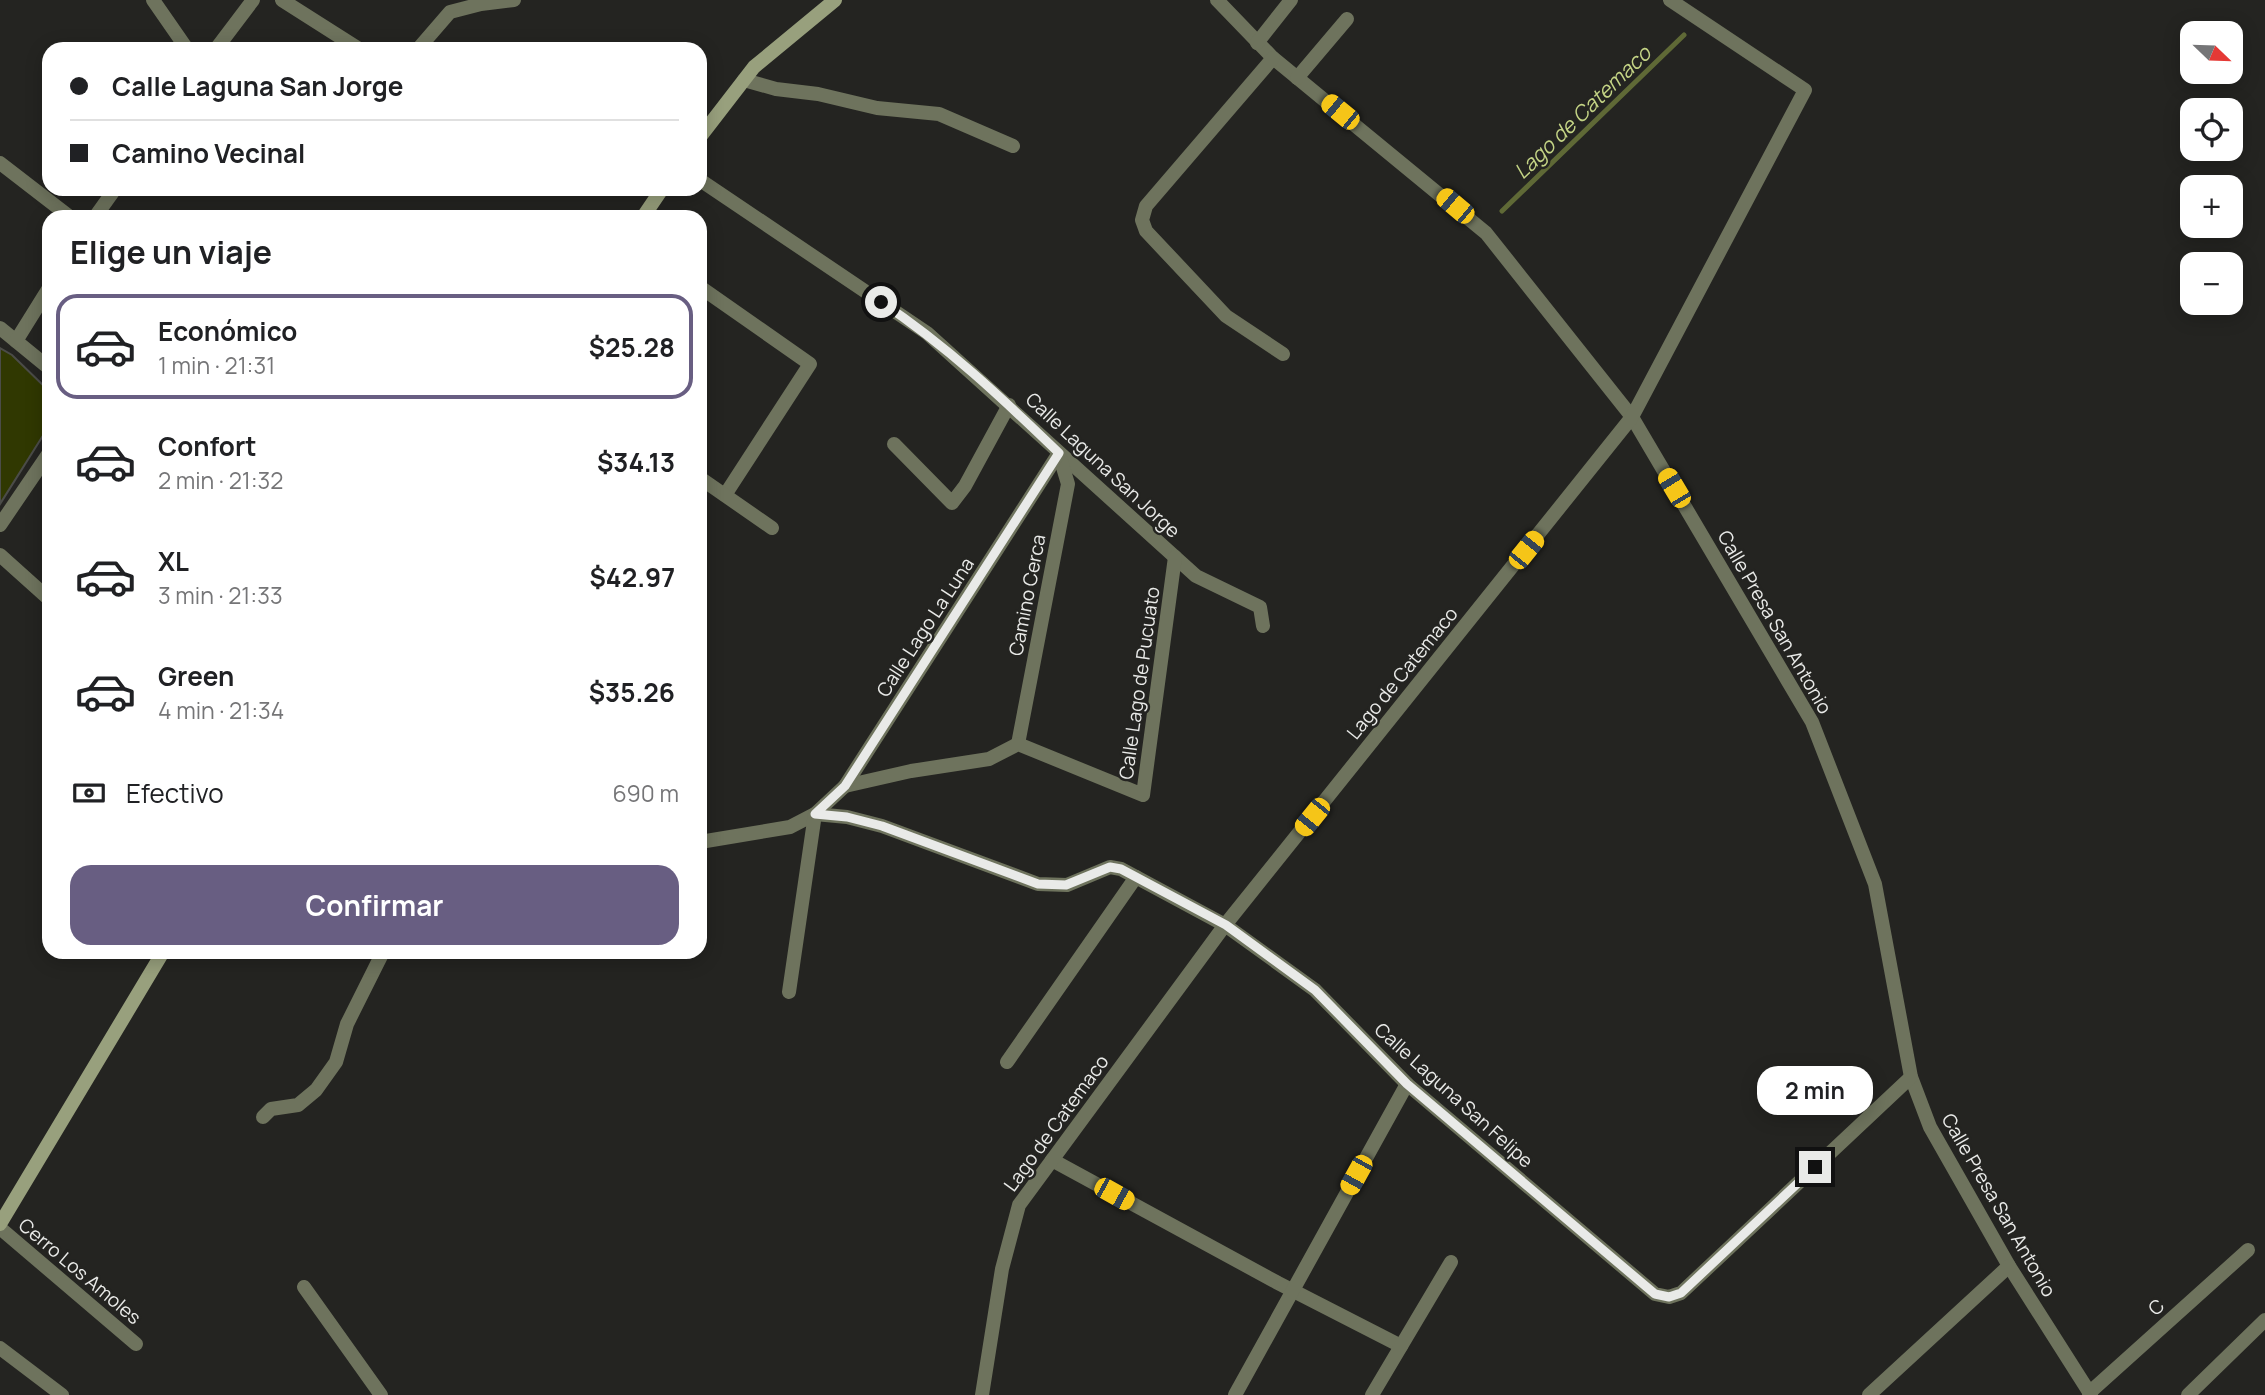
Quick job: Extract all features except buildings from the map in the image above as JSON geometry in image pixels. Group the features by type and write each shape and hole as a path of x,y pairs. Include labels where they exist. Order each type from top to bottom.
{"street":[{"path":"153,0 182,42"},
{"path":"221,42 253,0"},
{"path":"282,0 348,42"},
{"path":"424,42 450,12 481,4 514,0"},
{"path":"707,128 754,67 835,0"},
{"name":"Calle Presa San Antonio","path":"1217,0 1273,58 1486,233 1632,417 1812,722 1875,884 1911,1077 1930,1127 2009,1266 2090,1394"},
{"path":"1257,43 1291,0"},
{"path":"1670,0 1690,7"},
{"name":"Lago de Catemaco","path":"982,1395 1002,1269 1019,1205 1226,925 1632,417 1805,90 1690,7"},
{"path":"1297,78 1347,19"},
{"path":"1273,58 1146,206 1142,220 1146,230 1226,316 1283,354"},
{"path":"744,80 776,89 818,94 877,108 939,114 1013,146"},
{"path":"0,163 42,195"},
{"name":"Calle Laguna San Jorge","path":"707,185 927,333 1196,576 1260,607 1263,626"},
{"path":"43,196 61,210"},
{"path":"707,292 810,364 725,495"},
{"path":"16,341 42,299"},
{"path":"0,328 42,362"},
{"path":"894,444 952,503 965,486 1009,405"},
{"name":"Camino Cerca","path":"1018,744 1068,484 1059,453"},
{"name":"Calle Lago La Luna","path":"815,814 845,786 1059,453"},
{"path":"0,525 42,463"},
{"path":"707,483 772,528"},
{"path":"0,555 42,593"},
{"name":"Calle Lago de Pucuato","path":"1018,744 1143,795 1175,557"},
{"path":"845,786 911,771 989,759 1018,744"},
{"path":"707,844 790,827 815,814"},
{"path":"789,992 815,814"},
{"name":"Calle Laguna San Felipe","path":"815,814 847,817 882,826 1038,884 1066,885 1110,867 1121,869 1226,925 1315,990 1407,1084 1655,1294 1669,1297 1681,1293 1911,1077"},
{"path":"1007,1062 1136,877"},
{"path":"0,1226 159,959"},
{"path":"263,1117 271,1108 298,1105 316,1090 336,1062 347,1024 380,959"},
{"path":"1235,1395 1407,1084"},
{"path":"1052,1160 1401,1346"},
{"name":"Cerro Los Amoles","path":"0,1226 136,1344"},
{"name":"C","path":"2090,1394 2248,1250"},
{"path":"1372,1395 1451,1262"},
{"path":"1869,1395 2009,1266"},
{"path":"304,1287 381,1395"},
{"path":"2188,1395 2265,1320"},
{"path":"0,1348 62,1395"}],"waterway":[{"name":"Lago de Catemaco","path":"1502,211 1684,35"}],"route":[{"path":"881,302 927,333 1059,453 845,786 815,814 847,817 882,826 1038,884 1066,885 1110,867 1121,869 1226,925 1315,990 1407,1084 1655,1294 1669,1297 1681,1293 1815,1167"}]}
